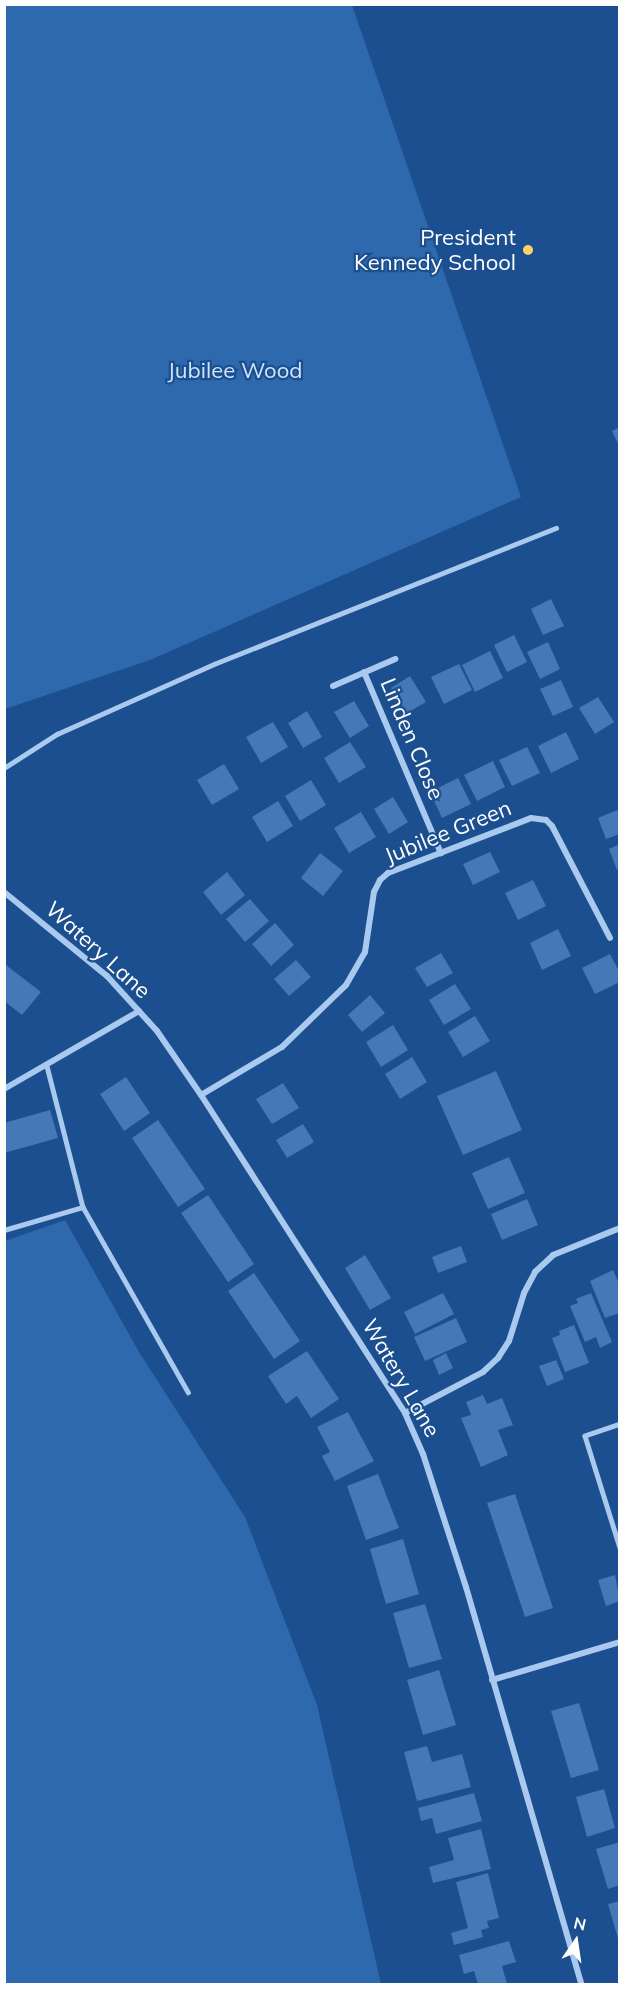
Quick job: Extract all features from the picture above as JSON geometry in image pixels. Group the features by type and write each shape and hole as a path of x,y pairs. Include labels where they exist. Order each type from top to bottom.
{"street":[{"name":"Linden Close","path":"333,686 395,659"},
{"name":"Linden Close","path":"364,672 441,853"},
{"name":"Jubilee Green","path":"201,1095 282,1047 346,986 365,952 370,908 380,880 388,873 531,818 546,820 610,938"},
{"name":"Watery Lane","path":"4,892 107,976 139,1011 201,1095 405,1413 427,1465 466,1587 581,1984"},
{"path":"4,1089 139,1011"},
{"path":"405,1413 483,1372 498,1358 509,1341 524,1293 535,1272 553,1255 620,1228"},
{"path":"492,1680 620,1642"}],"lane":[{"path":"4,768 57,734 214,664 556,528"},
{"path":"47,1066 82,1207 188,1392"},
{"path":"4,1230 82,1207"},
{"path":"620,1424 585,1436 620,1548"}],"green space":[{"name":"Jubilee Wood","path":"4,5 352,5 521,497 150,660 5,709"},
{"path":"65,1220 139,1352 245,1517 317,1705 381,1984 5,1984 5,1241"}],"building":[{"path":"620,427 620,448 612,431"},
{"path":"551,599 564,626 543,635 531,609"},
{"path":"514,635 527,662 507,672 494,645"},
{"path":"548,642 560,669 540,679 527,652"},
{"path":"490,651 503,678 475,692 462,665"},
{"path":"459,664 472,690 444,704 431,677"},
{"path":"410,676 426,702 407,713 391,688"},
{"path":"561,680 573,707 553,716 540,689"},
{"path":"598,697 614,722 595,734 579,708"},
{"path":"354,701 369,726 350,738 334,712"},
{"path":"307,711 322,737 303,748 288,723"},
{"path":"273,722 288,747 261,763 246,737"},
{"path":"566,732 579,759 551,773 538,746"},
{"path":"350,742 366,767 339,783 324,758"},
{"path":"527,747 540,773 512,786 499,760"},
{"path":"493,761 505,787 477,801 464,775"},
{"path":"224,764 239,789 212,805 197,780"},
{"path":"458,778 471,804 442,818 430,792"},
{"path":"311,780 326,805 300,821 285,796"},
{"path":"393,797 408,822 389,834 374,809"},
{"path":"278,801 293,826 267,842 252,817"},
{"path":"620,809 620,834 606,839 598,818"},
{"path":"361,812 376,837 349,853 334,828"},
{"path":"620,844 620,869 617,870 609,849"},
{"path":"490,852 500,872 473,885 463,864"},
{"path":"320,853 343,871 323,896 301,878"},
{"path":"227,872 245,895 221,915 203,892"},
{"path":"533,880 546,906 518,920 505,893"},
{"path":"250,899 269,921 245,942 226,919"},
{"path":"275,923 294,945 271,966 252,944"},
{"path":"558,929 571,956 542,970 530,943"},
{"path":"441,953 453,973 427,987 415,968"},
{"path":"610,954 620,973 620,982 595,994 582,968"},
{"path":"296,960 311,977 289,996 274,979"},
{"path":"6,965 41,992 22,1015 4,1001"},
{"path":"455,984 471,1009 444,1025 429,1000"},
{"path":"370,995 385,1013 362,1032 348,1015"},
{"path":"475,1016 490,1041 463,1057 448,1032"},
{"path":"393,1025 408,1050 381,1067 366,1042"},
{"path":"412,1057 427,1082 400,1099 385,1074"},
{"path":"496,1071 522,1130 463,1155 437,1096"},
{"path":"126,1077 150,1113 124,1131 100,1094"},
{"path":"283,1083 299,1108 272,1124 256,1099"},
{"path":"50,1110 58,1138 4,1153 4,1123"},
{"path":"158,1120 205,1189 178,1207 132,1138"},
{"path":"303,1124 314,1142 287,1158 276,1140"},
{"path":"509,1157 525,1193 488,1209 472,1173"},
{"path":"208,1195 254,1264 228,1282 181,1213"},
{"path":"527,1199 538,1225 502,1240 491,1214"},
{"path":"461,1246 467,1262 438,1273 432,1257"},
{"path":"365,1255 391,1298 370,1310 345,1268"},
{"path":"613,1270 620,1286 620,1313 605,1318 590,1281"},
{"path":"254,1273 300,1341 274,1359 228,1291"},
{"path":"443,1293 454,1314 415,1334 404,1312"},
{"path":"591,1293 612,1342 600,1348 596,1337 585,1342 570,1306 578,1303 576,1299"},
{"path":"456,1318 467,1342 425,1361 414,1337"},
{"path":"574,1325 589,1363 565,1372 552,1338 560,1335 559,1331"},
{"path":"307,1351 339,1399 311,1418 297,1396 286,1404 268,1376"},
{"path":"446,1353 453,1368 439,1375 433,1360"},
{"path":"556,1360 564,1379 547,1386 539,1366"},
{"path":"483,1395 487,1404 502,1398 513,1425 498,1430 508,1455 481,1467 461,1418 471,1415 466,1402"},
{"path":"348,1412 374,1461 335,1481 322,1456 330,1452 317,1427"},
{"path":"378,1474 399,1528 366,1540 347,1486"},
{"path":"515,1494 553,1608 525,1617 487,1503"},
{"path":"403,1539 419,1594 386,1604 370,1549"},
{"path":"615,1575 620,1601 606,1606 598,1580"},
{"path":"425,1604 442,1659 409,1668 393,1613"},
{"path":"439,1670 456,1725 423,1735 407,1680"},
{"path":"579,1703 599,1770 571,1778 551,1711"},
{"path":"427,1746 432,1762 462,1754 471,1787 417,1801 404,1752"},
{"path":"604,1789 615,1828 587,1837 576,1797"},
{"path":"474,1793 482,1821 436,1834 432,1818 421,1821 418,1808"},
{"path":"481,1829 491,1869 433,1883 429,1867 454,1860 448,1838"},
{"path":"620,1842 620,1885 608,1889 596,1849"},
{"path":"488,1873 499,1918 487,1921 489,1928 481,1930 483,1937 454,1945 451,1933 468,1928 456,1882"},
{"path":"620,1901 620,1942 619,1942 608,1904"},
{"path":"509,1941 516,1962 502,1966 507,1984 478,1984 474,1971 464,1974 459,1955"}],"place":[{"name":"President Kennedy School","path":"528,250"}]}
